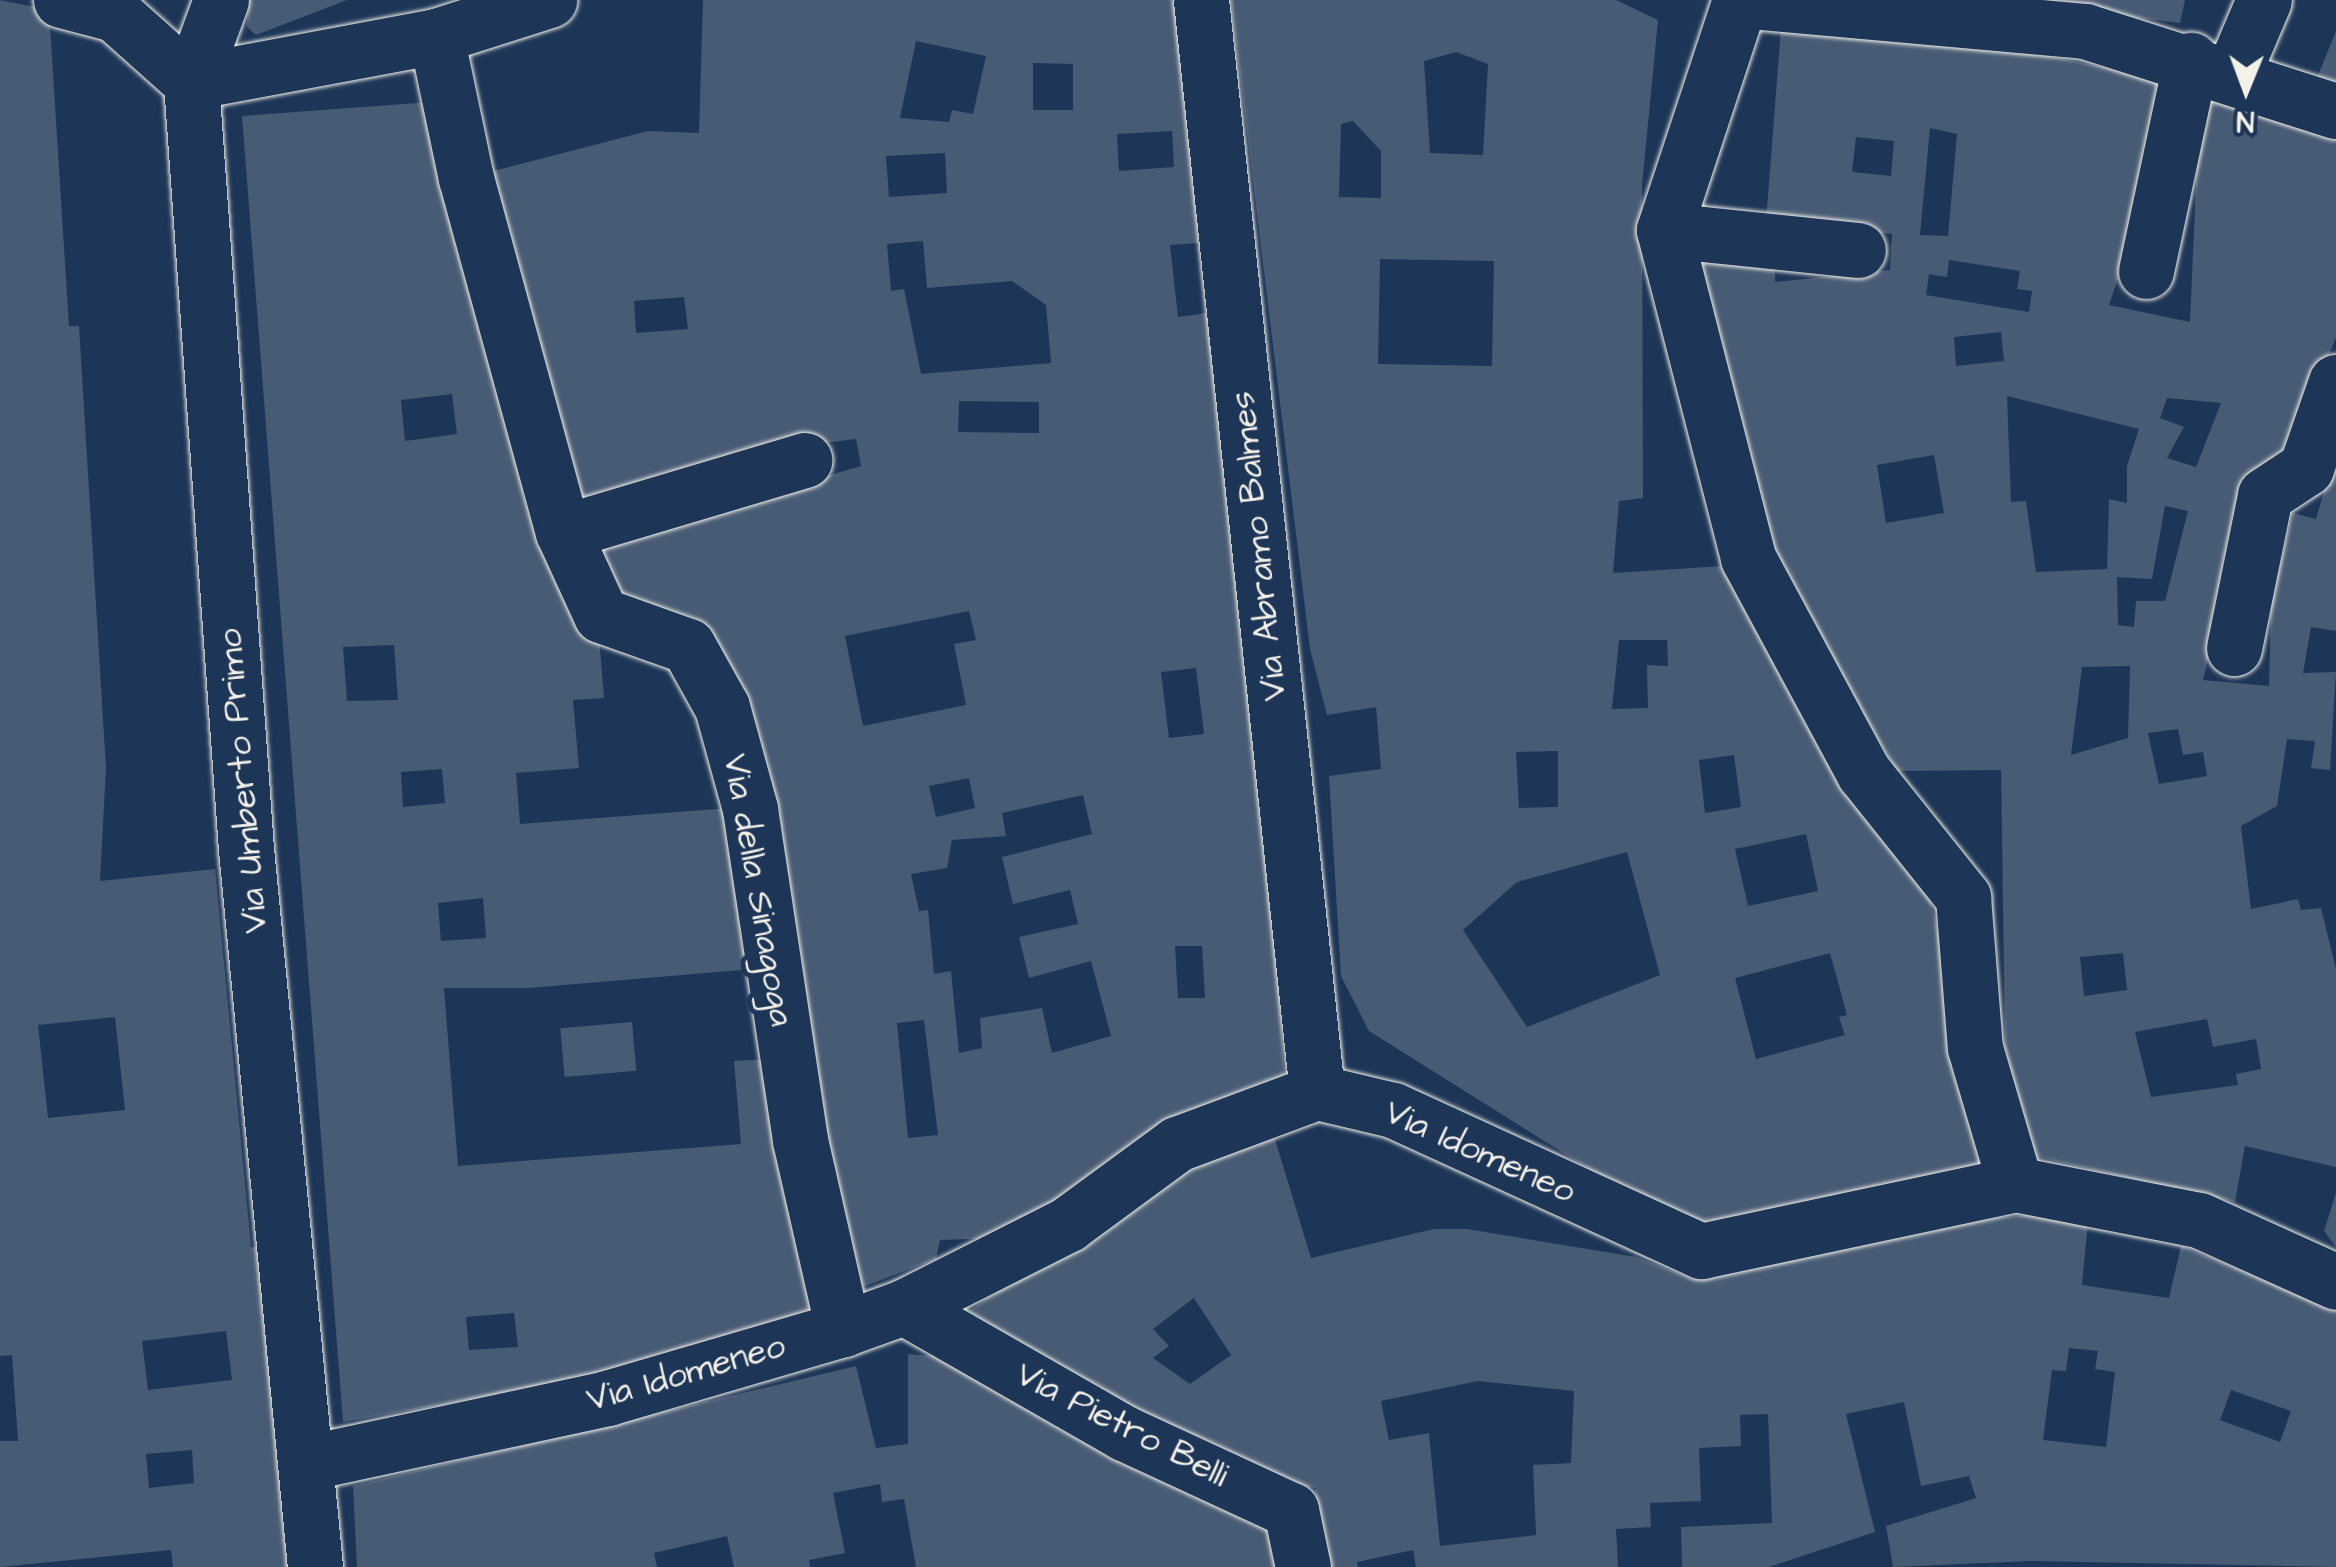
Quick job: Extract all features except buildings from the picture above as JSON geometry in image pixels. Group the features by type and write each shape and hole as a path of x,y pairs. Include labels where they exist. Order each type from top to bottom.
{"street":[{"path":"62,0 115,14 192,82 436,36 548,0"},
{"name":"Via Umberto Primo","path":"221,0 192,82 246,848 315,1567"},
{"name":"Via Abramo Balmes","path":"1201,0 1317,1092"},
{"path":"2015,1184 1975,1048 1963,897 1864,773 1748,558 1664,230 1740,0 2085,31 2212,66 2336,110"},
{"path":"2146,271 2212,66 2264,0"},
{"name":"Via della Sinagoga","path":"436,36 466,178 563,532 601,615 688,646 722,707 750,809 800,1140 843,1329"},
{"path":"1664,230 1858,250"},
{"path":"2234,648 2265,496 2306,468 2336,382"},
{"path":"563,532 804,460"},
{"name":"Via Idomeneo","path":"306,1463 606,1398 843,1329 904,1306 1068,1224 1177,1144 1317,1092 1393,1110 1701,1251 2015,1184 2199,1220 2336,1282"},
{"name":"Via Pietro Belli","path":"904,1306 1124,1433 1292,1510 1303,1567"}]}
